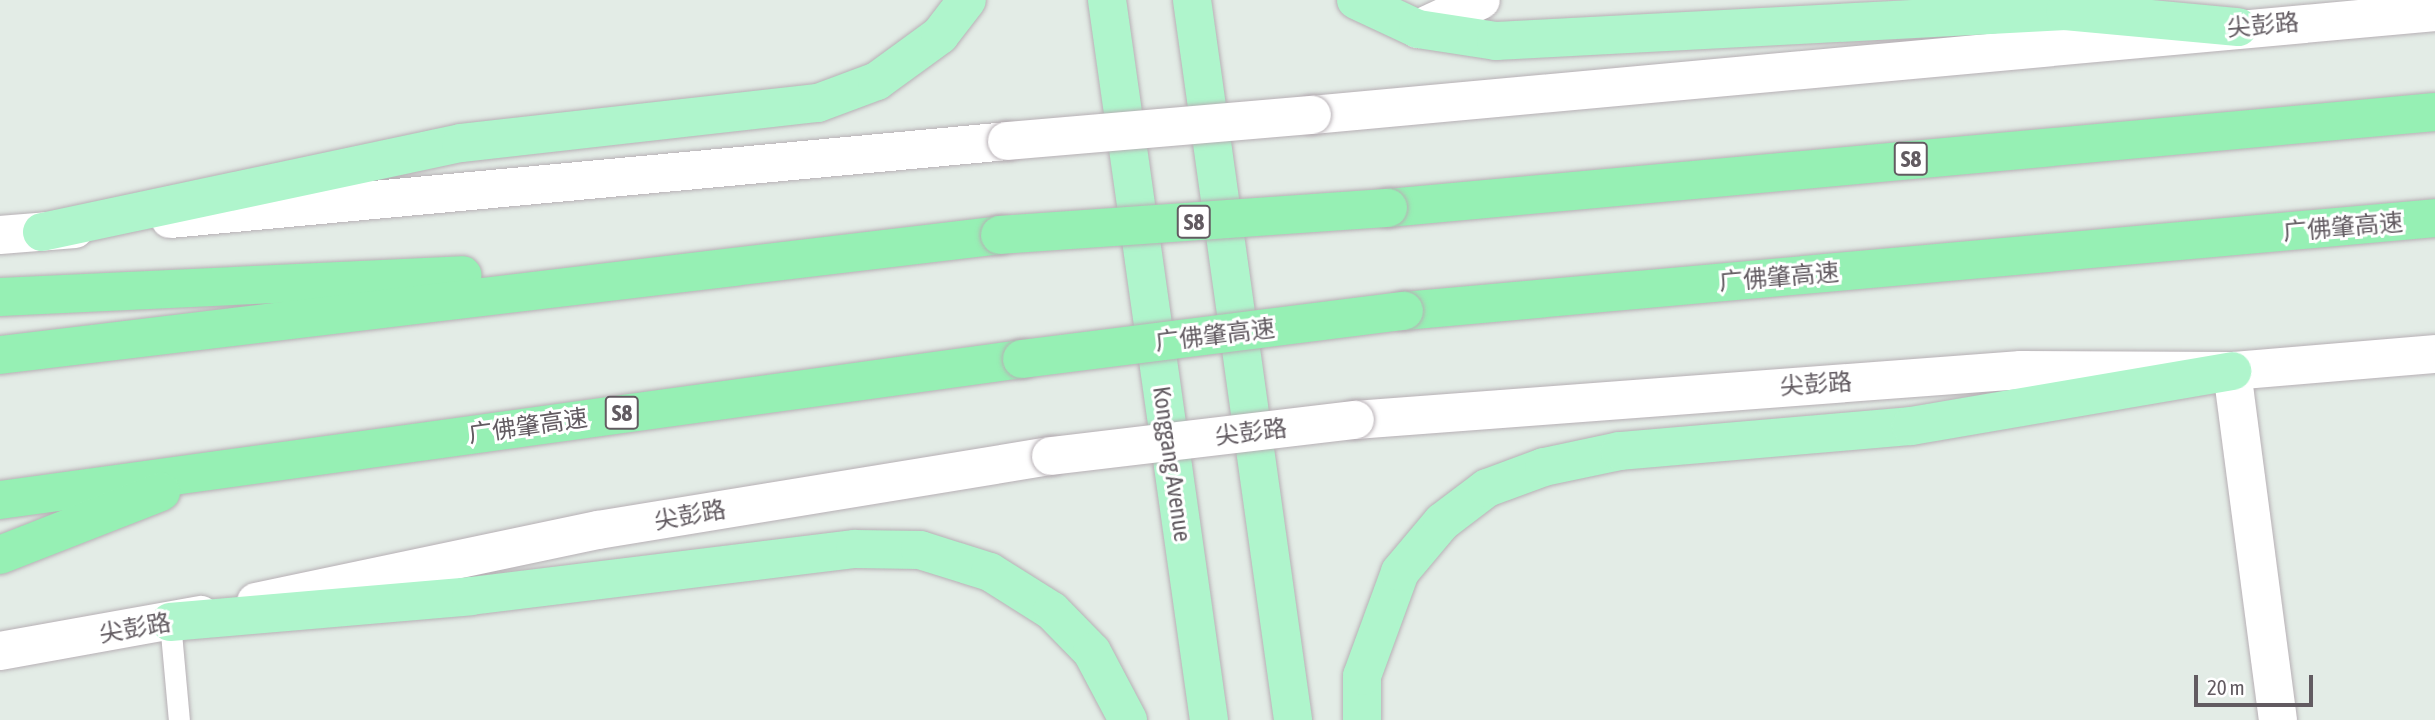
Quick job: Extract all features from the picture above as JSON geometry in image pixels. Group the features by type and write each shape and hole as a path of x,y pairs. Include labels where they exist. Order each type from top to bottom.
{"highway":[{"name":"S8","path":"0,355 771,259 1000,235 1388,208 2435,112"},
{"name":"广佛肇高速","path":"0,500 1022,359 1404,311 2435,218"},
{"path":"0,297 771,259"},
{"path":"0,555 222,468"}],"main road":[{"path":"42,232 461,143 818,103 877,81 940,35 968,0"},
{"name":"Konggang Avenue","path":"1107,0 1209,720"},
{"path":"1192,0 1293,720"},
{"path":"1356,0 1418,29 1510,41 2065,11 2238,27"},
{"path":"1418,29 1481,0"},
{"name":"尖彭路","path":"0,235 2238,27 2435,12"},
{"name":"尖彭路","path":"0,651 170,622 598,530 1051,456 1355,420 2021,370 2232,371 2435,354"},
{"path":"1362,720 1362,676 1400,572 1442,522 1487,488 1544,467 1620,451 1911,426 2232,371 2278,720"},
{"path":"170,622 471,596 855,549 920,550 990,572 1052,611 1092,652 1128,720"}],"lane":[{"path":"170,622 179,720"}]}
